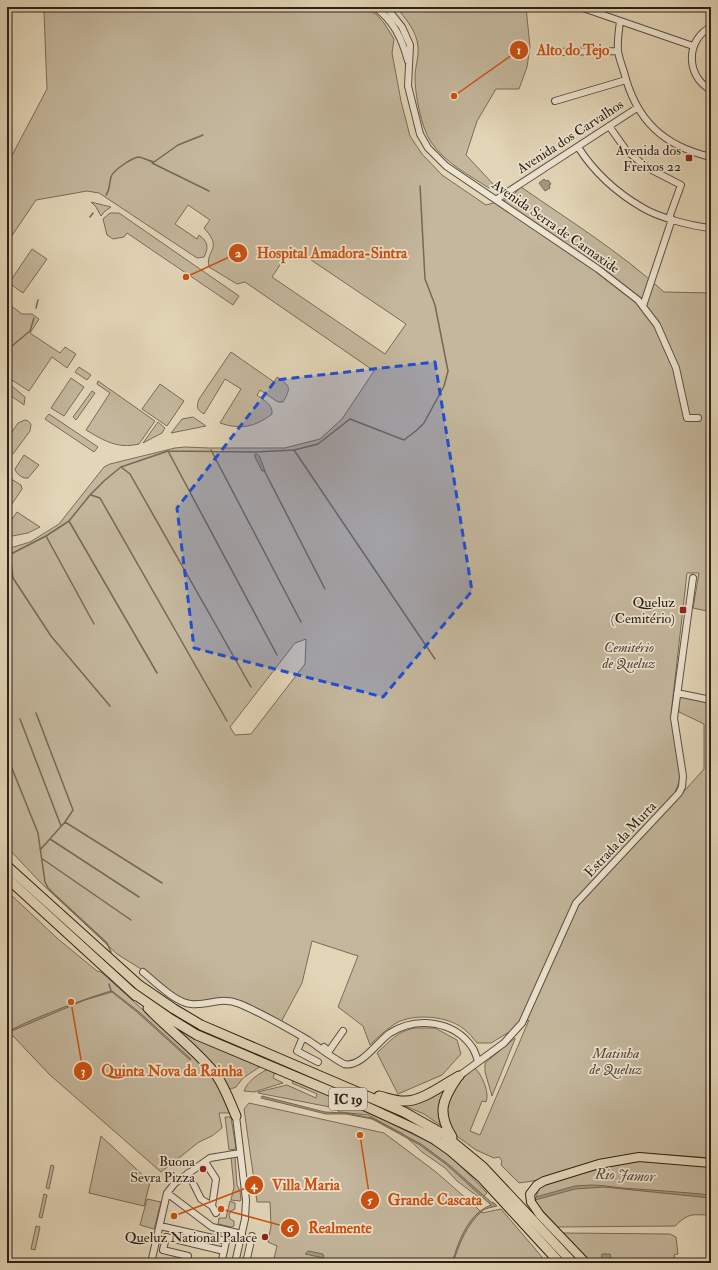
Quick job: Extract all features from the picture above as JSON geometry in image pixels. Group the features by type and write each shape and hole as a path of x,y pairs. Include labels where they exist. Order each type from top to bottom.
{"highway":[{"name":"IC 19","path":"7,866 139,985 174,1009 201,1025 404,1112 443,1134 483,1166 573,1263"},
{"name":"IC 19","path":"7,878 133,993 169,1018 197,1035 363,1105 415,1128 434,1139 451,1151 481,1177 560,1263"},
{"path":"133,993 217,1076 236,1116"},
{"path":"338,1084 396,1101 406,1102 430,1093 459,1076"},
{"path":"456,1144 446,1127 443,1104 446,1095 459,1076"},
{"path":"539,1240 553,1263"}],"main road":[{"path":"586,1263 540,1215 531,1202 530,1194 537,1185 544,1181 599,1164 639,1157 711,1163"}],"street":[{"name":"Avenida Serra de Carnaxide","path":"375,7 385,15 397,31 408,62"},
{"name":"Avenida Serra de Carnaxide","path":"386,7 397,18 406,36 410,52 408,62 408,86 417,126 424,142 437,158 446,166 497,199 598,269 638,300 657,325 676,368 687,418 698,418"},
{"path":"580,7 693,46"},
{"path":"620,20 618,51 630,95 638,108 652,128 672,143 691,152 711,157"},
{"path":"711,27 698,37 693,46 691,57 693,69 698,79 705,87 711,90"},
{"path":"546,52 618,51"},
{"path":"555,101 626,80"},
{"name":"Avenida dos Carvalhos","path":"497,199 638,108"},
{"path":"609,126 626,150 646,167 681,185 643,306"},
{"path":"578,147 586,160 612,187 644,209 692,226 711,228"},
{"name":"Estrada da Murta","path":"459,1076 504,1043 522,1023 576,903 679,793 682,787 683,776 674,718 693,578"},
{"path":"677,692 711,700"},
{"path":"143,972 181,1001 190,1004 222,1000 230,1001 266,1017 303,1037 334,1058 348,1065 372,1051 390,1034 413,1023 438,1024 457,1032 465,1038 473,1048 478,1061"},
{"path":"316,1042 329,1051 343,1031"},
{"path":"303,1037 297,1051 318,1062"},
{"path":"234,1263 245,1219 245,1190 236,1116"},
{"path":"151,1263 167,1193 175,1183 210,1158 240,1153"},
{"path":"205,1162 216,1179 212,1206"},
{"path":"188,1173 201,1199 212,1206 216,1213"},
{"path":"167,1193 212,1227 242,1234"},
{"path":"160,1226 226,1241 221,1263"},
{"path":"246,1263 252,1236"},
{"path":"187,1263 188,1256 163,1250 166,1237 224,1251"}],"highlighted area":[{"path":"435,362 472,591 383,697 194,648 177,508 276,380"}],"green space":[{"path":"41,7 365,7 377,15 394,39 392,53 401,101 410,136 422,154 442,175 486,205 509,199 521,187 612,250 664,292 711,293 711,612 693,608 699,573 687,573 671,714 680,767 679,782 675,792 677,799 704,769 704,724 679,712 677,693 711,702 711,1158 642,1153 563,1172 533,1181 519,1183 501,1165 502,1161 499,1157 494,1158 476,1150 454,1134 449,1126 446,1107 452,1089 475,1068 483,1079 487,1094 486,1102 482,1101 470,1131 480,1135 529,1020 491,1043 477,1043 464,1029 449,1021 431,1017 412,1018 396,1023 370,1045 363,1026 338,1007 358,956 312,941 302,983 280,1024 230,1001 181,1001 149,974 117,954 40,882 7,847 7,549 30,542 59,524 104,467 110,464 175,448 285,448 320,439 342,419 374,371 245,282 237,284 209,267 208,261 213,241 204,228 210,220 188,205 175,224 197,239 199,235 206,242 207,250 204,257 197,258 99,193 87,191 36,200 7,243 7,165 47,89 44,12","holes":["292,247 406,324 385,354 272,277","306,639 305,664 251,734 235,735 230,727 295,643"]},
{"path":"396,7 526,7 530,47 527,67 519,89 496,89 477,121 466,155 494,185 489,188 450,162 443,156 427,136 419,111 416,93 415,77 418,54 417,41 410,25"},
{"path":"91,202 111,207 101,216"},
{"path":"110,213 119,213 239,296 233,305 127,233 124,237 113,239 107,235 103,219"},
{"path":"32,249 47,259 23,293 9,283"},
{"path":"7,303 22,314 32,314 39,319 30,333 60,353 65,347 76,354 67,368 52,357 29,391 7,377"},
{"path":"231,352 274,382 277,377 287,385 288,388 283,402 278,402 260,390 257,395 269,405 272,414 260,422 248,426 241,427 220,423 241,389 225,379 204,414 198,408 199,399"},
{"path":"79,367 91,375 87,380 75,372"},
{"path":"71,378 84,387 64,416 51,408"},
{"path":"98,381 155,421 139,444 118,445 105,441 86,430 110,393 97,384"},
{"path":"7,382 25,397 24,405 7,393"},
{"path":"160,384 184,401 167,426 142,409"},
{"path":"92,391 95,393 76,420 73,417"},
{"path":"49,414 98,447 94,452 45,419"},
{"path":"193,417 206,426 171,433 182,419"},
{"path":"25,420 31,424 30,431 13,454 7,454 7,439 18,423"},
{"path":"158,422 165,428 162,433 143,443"},
{"path":"24,455 39,465 28,478 20,476 15,469"},
{"path":"8,477 21,485 22,489 8,510 7,478"},
{"path":"17,512 40,527 28,533 7,537 7,526"},
{"path":"7,891 58,939 97,971 101,972 188,1051 206,1069 220,1090 230,1113 219,1113 222,1128 212,1136 199,1142 161,1172 50,1075 13,1036 7,1039"},
{"path":"167,1022 261,1066 243,1078 236,1087 228,1090"},
{"path":"415,1028 435,1028 457,1040 461,1054 442,1075 398,1094 377,1053 399,1034"},
{"path":"515,1038 492,1096 485,1072 485,1063"},
{"path":"268,1069 275,1072 273,1078 283,1083 254,1092 244,1091 251,1081"},
{"path":"294,1080 381,1118 440,1148 456,1161 487,1193 481,1199 457,1181 445,1168 422,1152 403,1134 368,1115 339,1112 335,1108 258,1093 287,1085 316,1098 317,1094 292,1083"},
{"path":"448,1084 441,1102 440,1125 424,1114 405,1106"},
{"path":"249,1103 384,1133 436,1172 482,1213 501,1209 547,1263 273,1263 277,1246 268,1242 271,1226 270,1202 257,1202 244,1109"},
{"path":"225,1117 231,1117 236,1149 229,1150"},
{"path":"101,1136 150,1182 144,1206 89,1193"},
{"path":"231,1157 235,1157 240,1201 231,1200 234,1187"},
{"path":"645,1160 711,1166 711,1215 691,1215 684,1218 675,1226 558,1227 535,1203 538,1190 543,1184 606,1167"},
{"path":"51,1165 54,1166 49,1189 46,1188"},
{"path":"44,1194 47,1195 42,1218 39,1217"},
{"path":"147,1199 161,1202 154,1229 140,1225"},
{"path":"230,1201 235,1203 235,1209 231,1211 229,1215 230,1219 234,1221 234,1226 231,1227 218,1224 219,1218 226,1218"},
{"path":"36,1226 40,1227 35,1250 31,1249"},
{"path":"563,1233 670,1234 676,1237 678,1254 674,1255 677,1263 591,1263"}],"shaded area":[{"path":"544,179 546,181 548,180 551,184 549,185 550,188 545,191 539,183"},
{"path":"255,454 260,457 265,471 262,471"},
{"path":"112,991 138,1011 191,1059 190,1060 137,1012 112,992 85,1000 7,1033 25,1023 57,1010 91,997"},
{"path":"262,1096 325,1112 346,1113 372,1118 421,1144 448,1164 497,1206 487,1208 482,1211 472,1222 464,1235 452,1263 461,1237 470,1221 483,1209 491,1205 447,1165 420,1145 372,1119 346,1114 326,1114 261,1098"},
{"path":"591,1185 711,1195 711,1198 604,1187 575,1189 535,1200 536,1197 575,1186"},
{"path":"308,1251 323,1254 324,1258 305,1254"},
{"path":"602,1254 610,1254 612,1262 601,1262"}],"waterway":[{"path":"106,195 112,174 128,162 139,157 154,162 178,145 203,135"},
{"path":"152,163 209,191"},
{"path":"7,556 46,536 69,521 90,495 121,467 168,451 255,452 294,450 318,444 350,419 404,440 417,430 424,423 444,386 448,371 435,305 425,279 420,186"},
{"path":"90,217 93,213"},
{"path":"36,308 38,300"},
{"path":"7,350 30,331 34,318"},
{"path":"211,450 301,622"},
{"path":"294,450 435,659"},
{"path":"168,451 277,655"},
{"path":"121,467 130,474 251,687"},
{"path":"264,470 325,589"},
{"path":"91,495 100,498 227,721"},
{"path":"69,521 157,673"},
{"path":"46,536 94,624"},
{"path":"10,555 13,578 51,636 110,706"},
{"path":"36,713 73,810 65,822"},
{"path":"20,719 61,826"},
{"path":"7,756 38,833 45,882 48,888 107,943 111,952"},
{"path":"40,850 65,822 162,883"},
{"path":"50,839 139,897"},
{"path":"42,859 131,920"},
{"path":"109,984 111,991"}],"place":[{"name":"Alto do Tejo","path":"454,96"},
{"name":"Avenida dos Freixos 22","path":"689,158"},
{"name":"Hospital Amadora-Sintra","path":"186,277"},
{"name":"Queluz (Cemitério)","path":"683,610"},
{"name":"Quinta Nova da Rainha","path":"71,1002"},
{"name":"Grande Cascata","path":"360,1135"},
{"name":"Buona Sevra Pizza","path":"203,1169"},
{"name":"Realmente","path":"221,1209"},
{"name":"Villa Maria","path":"174,1216"},
{"name":"Queluz National Palace","path":"265,1237"}],"park label":[{"name":"Cemitério de Queluz","path":"629,656"},
{"name":"Matinha de Queluz","path":"616,1062"}],"water label":[{"name":"Rio Jamor","path":"625,1175"}]}
